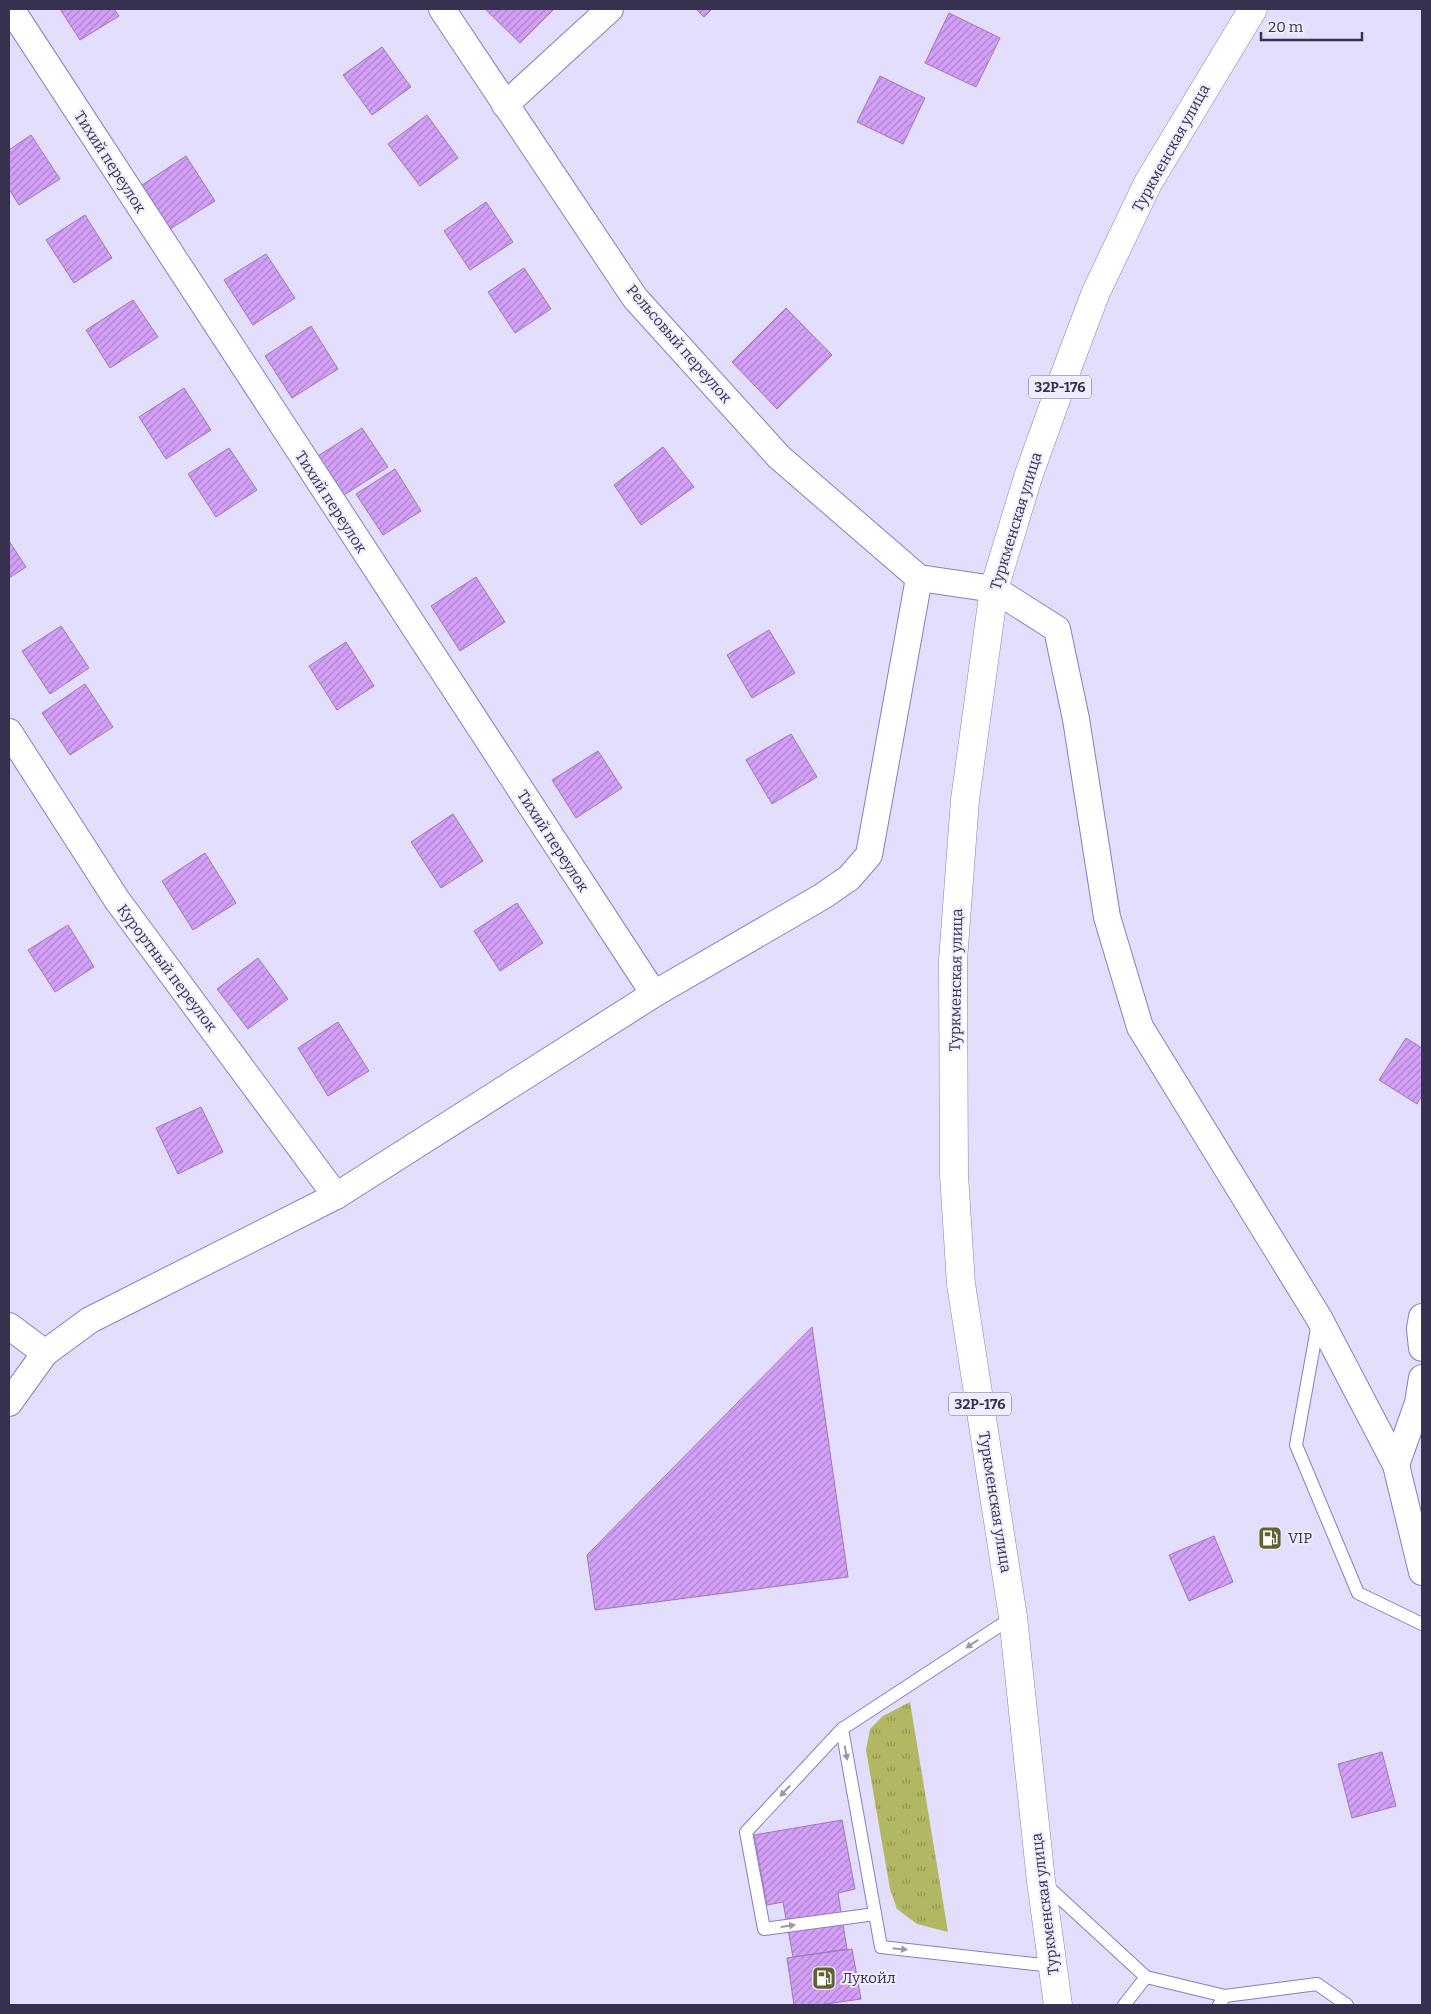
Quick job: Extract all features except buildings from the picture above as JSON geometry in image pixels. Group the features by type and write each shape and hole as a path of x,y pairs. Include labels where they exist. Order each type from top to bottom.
{"main road":[{"name":"Туркменская улица","path":"1058,2005 1041,1881 1012,1617 961,1284 954,1175 953,960 965,800 994,589 1028,477 1096,292 1148,183 1253,9"}],"street":[{"name":"Тихий переулок","path":"11,9 654,994"},
{"name":"Рельсовый переулок","path":"442,9 635,298 779,457 919,578"},
{"path":"506,105 610,9"},
{"path":"9,1403 45,1353 90,1320 336,1196 654,994 823,896 849,878 869,855 919,578 994,589 1057,629 1076,719 1107,917 1140,1027 1319,1318 1396,1465 1422,1572"},
{"name":"Курортный переулок","path":"9,732 117,900 336,1196"},
{"path":"1422,1316 1420,1329 1422,1348"},
{"path":"9,1326 45,1353"},
{"path":"1396,1465 1418,1403 1422,1378"},
{"path":"1396,1465 1422,1457"}],"lane":[{"path":"1319,1318 1296,1446 1358,1593 1422,1624"},
{"path":"875,1914 764,1929 746,1832 842,1730 1012,1617"},
{"path":"842,1730 881,1947 1052,1966"},
{"path":"1041,1881 1146,1978 1222,2001 1317,1984 1347,2005"},
{"path":"1124,2005 1146,1978"}],"green space":[{"path":"910,1702 948,1932 917,1924 897,1909 890,1889 866,1750 870,1729 883,1716"}],"place":[{"name":"VIP","path":"1270,1538"},
{"name":"Лукойл","path":"824,1978"}]}
